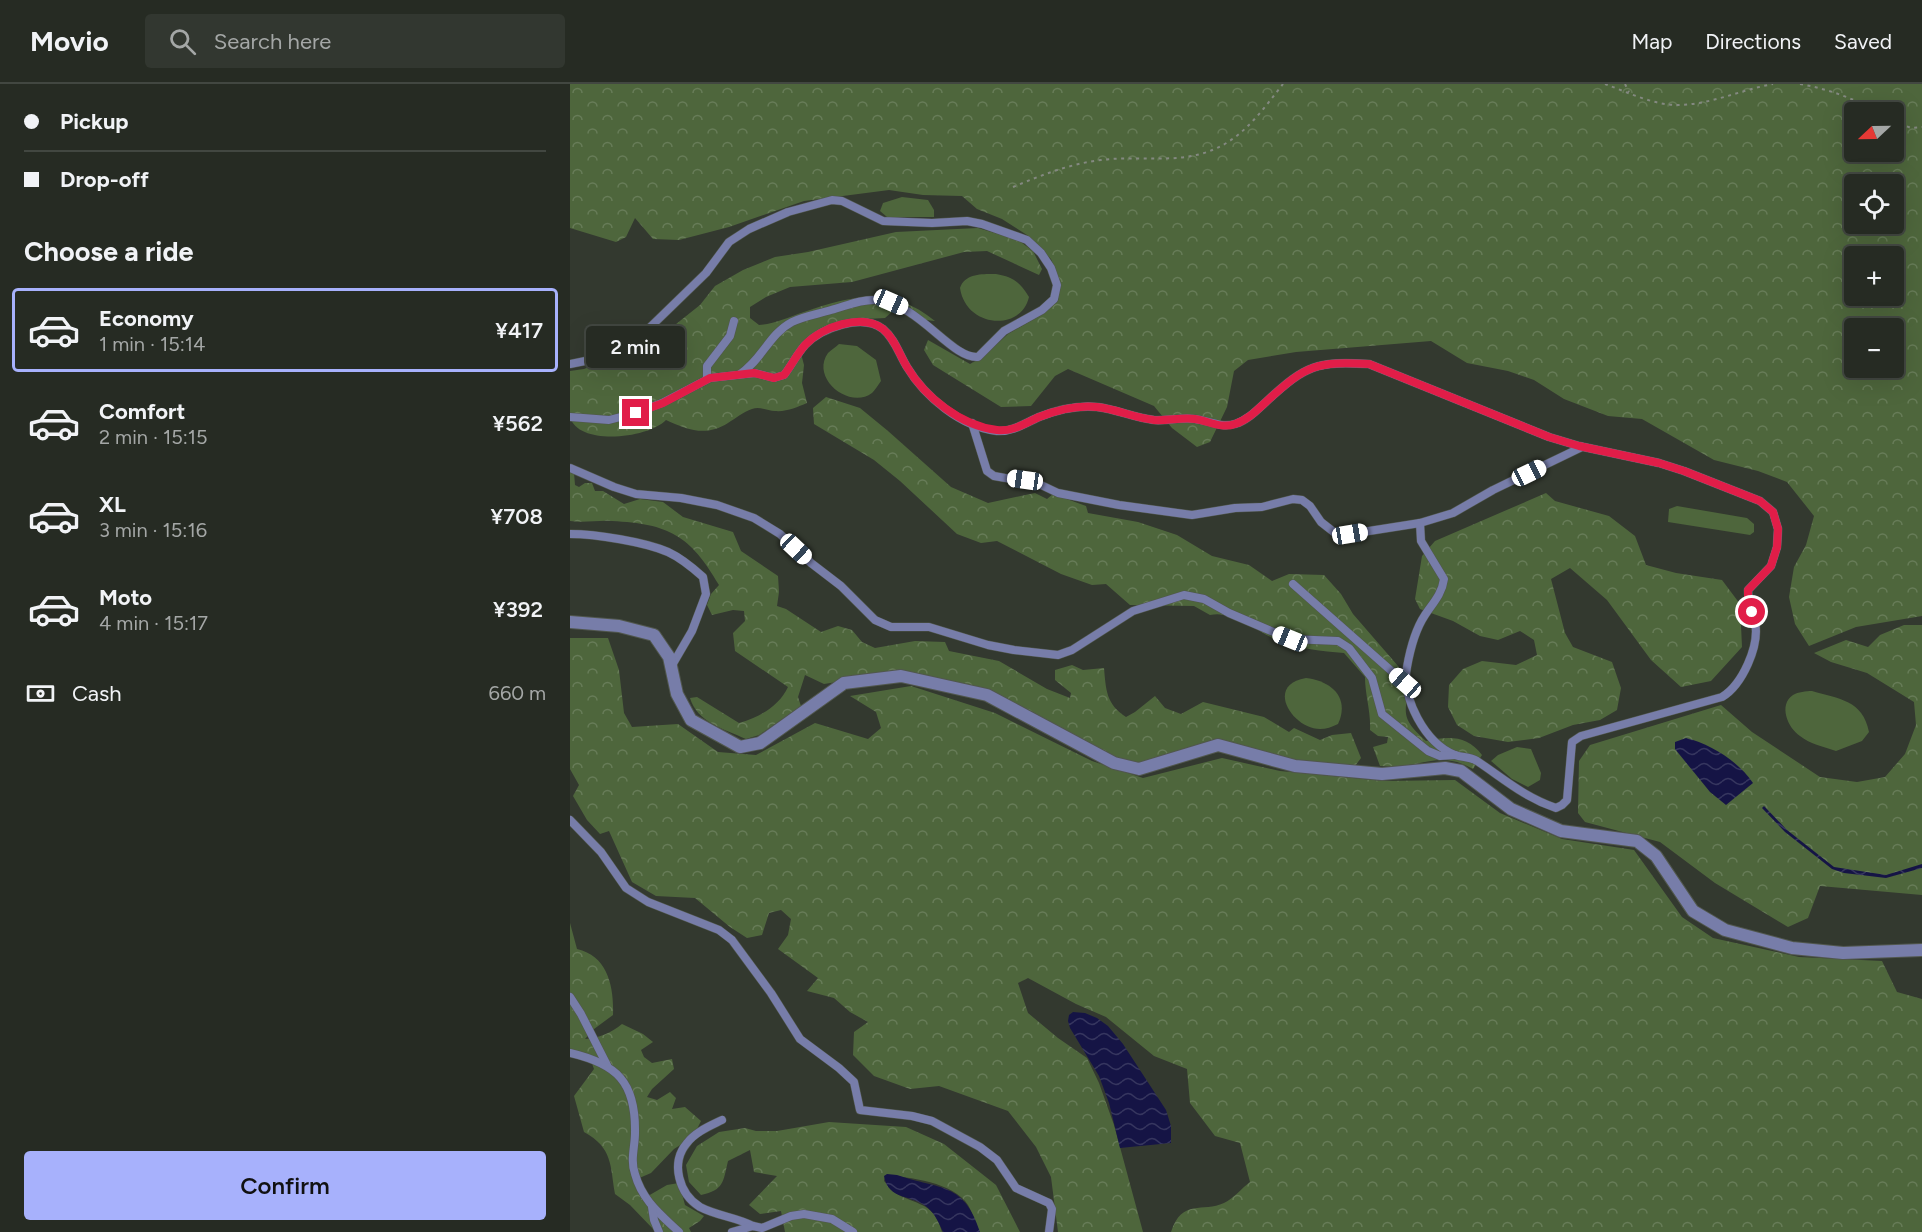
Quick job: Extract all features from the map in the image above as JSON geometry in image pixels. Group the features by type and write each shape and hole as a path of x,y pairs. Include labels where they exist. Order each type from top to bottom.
{"street":[{"path":"570,622 619,626 654,635 669,657 677,694 692,720 740,747 760,742 844,683 901,676 987,695 1114,763 1139,769 1218,745 1295,766 1382,774 1445,768 1461,771 1511,809 1561,831 1637,841 1656,856 1693,911 1725,930 1802,949 1844,953 1922,950"}],"lane":[{"path":"570,364 620,351 640,337 706,273 729,242 748,229 788,212 832,200 842,201 883,220 932,223 967,221 1011,233 1027,240 1041,253 1051,268 1057,285 1054,299 1042,310 1004,331 978,357 970,358 956,349 908,309 891,302 874,300 854,302 791,322 778,332 756,361 739,375"},
{"path":"707,379 707,366 730,336 734,321"},
{"path":"570,417 609,420 636,413 663,403 707,379 754,373 774,378 784,375 804,346 816,336 850,322 867,321 883,329 894,341 906,366 920,387 946,409 972,423 996,430 1013,430 1041,416 1067,408 1096,407 1153,420 1195,419 1221,426 1235,424 1250,416 1302,371 1318,365 1369,364 1549,437 1582,447 1659,463 1760,501 1773,512 1778,529 1777,547 1771,566 1748,590 1748,601 1756,624 1755,636 1741,678 1731,692 1722,697 1581,736 1572,742 1567,800 1562,806 1556,808 1521,793 1470,756 1440,756 1428,751 1382,714 1372,678 1349,648 1338,641 1290,639 1229,613 1204,599 1184,595 1133,610 1072,650 1058,655 988,645 930,627 891,627 875,620 841,586 811,563 780,534 754,518 717,505 681,498 636,494 570,468"},
{"path":"756,361 756,367 764,375"},
{"path":"972,423 987,471 994,476 1040,484 1058,493 1119,505 1192,515 1235,508 1262,507 1293,499 1302,500 1310,506 1321,522 1335,533 1350,534 1420,523 1453,513 1493,490 1582,447"},
{"path":"1420,523 1421,541 1444,579 1442,589 1424,616 1414,640 1405,683 1410,703 1420,722 1439,745 1456,755"},
{"path":"570,534 584,534 637,543 668,552 703,577 706,594 692,632 671,667"},
{"path":"1293,584 1405,683"},
{"path":"570,820 601,852 626,888 648,902 719,930 732,940 771,993 800,1039 854,1082 861,1110 912,1116 932,1121 980,1147 997,1160 1016,1188 1049,1203 1052,1209 1049,1232"},
{"path":"570,998 608,1065 621,1078 629,1092 635,1133 632,1161 634,1174 644,1196 652,1207 679,1232"},
{"path":"570,1053 593,1058 608,1065"},
{"path":"722,1120 702,1130 686,1143 677,1170 679,1181 686,1195 700,1207 763,1230 791,1216 804,1214 832,1219 853,1232"},
{"path":"652,1207 659,1232"},
{"path":"732,1232 753,1226"}],"path":[{"path":"1013,187 1067,166 1102,160 1170,160 1194,157 1217,148 1233,138 1252,122 1284,84"},
{"path":"1605,84 1656,102 1675,105 1705,102 1773,84"},
{"path":"1625,84 1630,93"},
{"path":"1800,84 1860,102"},
{"path":"1904,125 1911,128 1922,127"}],"green space":[{"path":"570,84 1922,84 1922,616 1856,627 1809,646 1795,624 1789,597 1794,567 1806,545 1814,516 1787,482 1758,471 1714,460 1642,419 1608,416 1564,399 1534,380 1508,371 1467,363 1431,341 1296,352 1248,360 1234,371 1227,407 1210,442 1197,447 1172,428 1154,406 1068,369 1055,376 1031,406 1001,407 933,365 924,350 928,340 970,364 983,357 1008,334 1043,314 1058,301 1060,281 1051,259 1027,235 1002,219 977,209 962,196 923,195 889,190 804,201 729,227 679,240 653,239 635,218 626,237 616,242 570,228"},
{"path":"902,197 928,200 934,210 934,217 887,217 880,211 883,203"},
{"path":"978,228 1018,240 1033,251 1042,269 1039,275 987,251 964,252 852,282 790,287 750,307 750,318 759,325 776,322 839,301 872,297 888,298 903,302 935,321 926,320 902,303 885,318 847,320 821,329 799,346 804,365 802,383 807,403 784,411 752,409 720,427 705,431 689,429 666,420 657,426 631,435 600,436 586,433 576,426 570,417 570,371 584,369 656,340 700,305 715,286 743,270 775,257 896,232"},
{"path":"980,274 996,274 1016,281 1029,297 1024,308 1016,316 994,321 982,318 972,311 964,301 960,288 962,283 970,277"},
{"path":"839,344 857,346 876,360 881,381 872,393 863,397 853,397 835,389 828,381 824,372 824,363 828,353"},
{"path":"826,397 860,408 951,487 988,503 1035,493 1047,499 1053,494 1086,506 1088,513 1138,522 1177,535 1212,556 1249,565 1272,581 1289,574 1324,575 1341,594 1353,614 1411,681 1406,714 1418,733 1426,741 1442,738 1464,740 1482,755 1473,769 1444,760 1410,765 1380,766 1373,747 1387,743 1388,737 1378,736 1370,730 1365,677 1344,653 1287,644 1237,619 1219,614 1210,615 1194,606 1130,605 1106,584 1092,585 1061,574 997,541 981,543 957,534 874,460 814,424 813,408"},
{"path":"570,471 574,473 575,485 579,487 585,483 592,483 595,491 603,491 624,504 640,499 663,502 683,517 733,532 741,551 778,576 777,606 786,609 821,632 838,626 852,630 862,642 875,648 915,641 945,642 949,651 999,661 1047,689 1070,698 1071,693 1055,680 1055,670 1072,665 1083,670 1104,668 1108,696 1114,707 1126,717 1155,696 1165,708 1181,714 1203,702 1264,717 1289,732 1294,728 1320,740 1332,735 1351,733 1361,758 1355,766 1311,764 1201,745 1144,762 1127,762 1110,757 987,691 899,672 824,684 805,675 798,697 801,706 759,735 746,739 705,719 690,698 697,697 739,723 768,710 784,694 788,687 735,651 733,633 745,621 744,611 733,610 712,615 707,605 711,594 719,585 698,554 676,535 649,525 607,521 570,521"},
{"path":"1546,493 1555,501 1609,516 1635,536 1646,565 1676,573 1722,580 1740,604 1742,647 1711,681 1681,687 1651,660 1607,600 1570,568 1551,579 1565,633 1573,647 1612,662 1621,688 1617,710 1600,720 1573,725 1539,738 1508,742 1474,736 1457,725 1448,707 1449,685 1463,669 1482,661 1516,665 1537,655 1534,640 1520,631 1498,640 1480,636 1453,621 1420,609 1415,599 1422,556 1435,541"},
{"path":"1677,506 1747,518 1754,524 1754,532 1750,535 1668,522 1669,509"},
{"path":"1904,625 1922,625 1922,895 1820,886 1808,918 1788,927 1715,883 1660,842 1585,822 1578,813 1579,761 1590,745 1721,705 1752,732 1820,777 1857,782 1885,777 1905,754 1916,725 1914,702 1867,673 1831,662 1814,653 1846,640 1868,647 1880,635"},
{"path":"570,638 608,638 619,670 624,713 632,727 678,724 718,752 756,755 815,723 868,739 881,728 876,712 850,696 911,686 995,713 1092,761 1143,778 1222,758 1280,771 1384,781 1455,780 1500,813 1562,839 1634,850 1682,917 1713,938 1799,957 1882,961 1897,992 1922,999 1922,1232 1171,1232 1176,1221 1187,1211 1224,1203 1250,1182 1240,1143 1215,1136 1190,1103 1187,1069 1154,1056 1106,1017 1028,978 1018,983 1028,1013 1087,1058 1099,1083 1114,1125 1143,1232 1058,1232 1051,1177 1036,1147 1008,1111 939,1086 910,1089 874,1076 853,1055 854,1032 868,1022 850,1012 834,998 807,991 818,978 778,949 788,935 791,919 781,910 769,913 762,935 747,938 695,898 656,896 632,882 609,831 600,834 587,820 573,796 579,785 570,769"},
{"path":"1306,678 1324,683 1336,692 1342,706 1338,724 1322,729 1310,727 1293,715 1287,706 1285,697 1287,689 1293,682"},
{"path":"1812,691 1848,702 1861,713 1869,732 1862,741 1836,751 1804,739 1792,728 1786,716 1786,704 1793,695"},
{"path":"1517,747 1531,749 1541,773 1540,780 1528,787 1512,779 1491,761 1498,755"},
{"path":"570,923 577,949 596,958 607,974 612,994 613,1015 585,1039 605,1034 622,1024 643,1034 653,1042 641,1050 644,1057 652,1063 672,1059 674,1069 652,1089 647,1097 657,1100 670,1092 676,1098 672,1109 685,1107 701,1121 693,1137 674,1149 651,1173 637,1179 648,1196 667,1185 679,1183 685,1205 704,1216 689,1228 691,1232 656,1232 630,1205 615,1194 611,1166 605,1151 600,1144 584,1132 574,1096 594,1069 590,1058 570,1049"},
{"path":"829,1122 906,1127 944,1144 996,1185 1020,1232 978,1232 968,1205 953,1191 918,1179 885,1176 884,1181 895,1192 930,1210 942,1232 785,1232 781,1211 760,1214 749,1205 777,1176 754,1172 750,1150 728,1161 723,1180 714,1191 701,1195 689,1182 686,1165 697,1146 719,1132 745,1128 756,1131 777,1131"}],"water":[{"path":"1686,738 1724,755 1753,783 1726,805 1710,792 1675,749 1675,742"},
{"path":"1764,806 1787,830 1834,867 1886,875 1922,864 1922,868 1886,878 1844,873 1832,869 1785,832 1762,808"},
{"path":"1073,1012 1085,1013 1097,1018 1108,1026 1123,1044 1166,1110 1171,1126 1171,1143 1120,1148 1109,1103 1099,1076 1070,1028 1069,1015"},
{"path":"887,1174 949,1190 966,1204 980,1232 943,1232 928,1208 890,1190 884,1176"}],"route":[{"path":"636,413 663,403 710,378 754,373 774,378 784,375 804,346 816,336 850,322 867,321 883,329 894,341 906,366 920,387 946,409 972,423 996,430 1013,430 1041,416 1067,408 1096,407 1153,420 1195,419 1221,426 1235,424 1250,416 1302,371 1318,365 1369,364 1549,437 1579,446 1659,463 1760,501 1773,512 1778,529 1777,547 1771,566 1748,590 1748,601 1752,612"}]}
